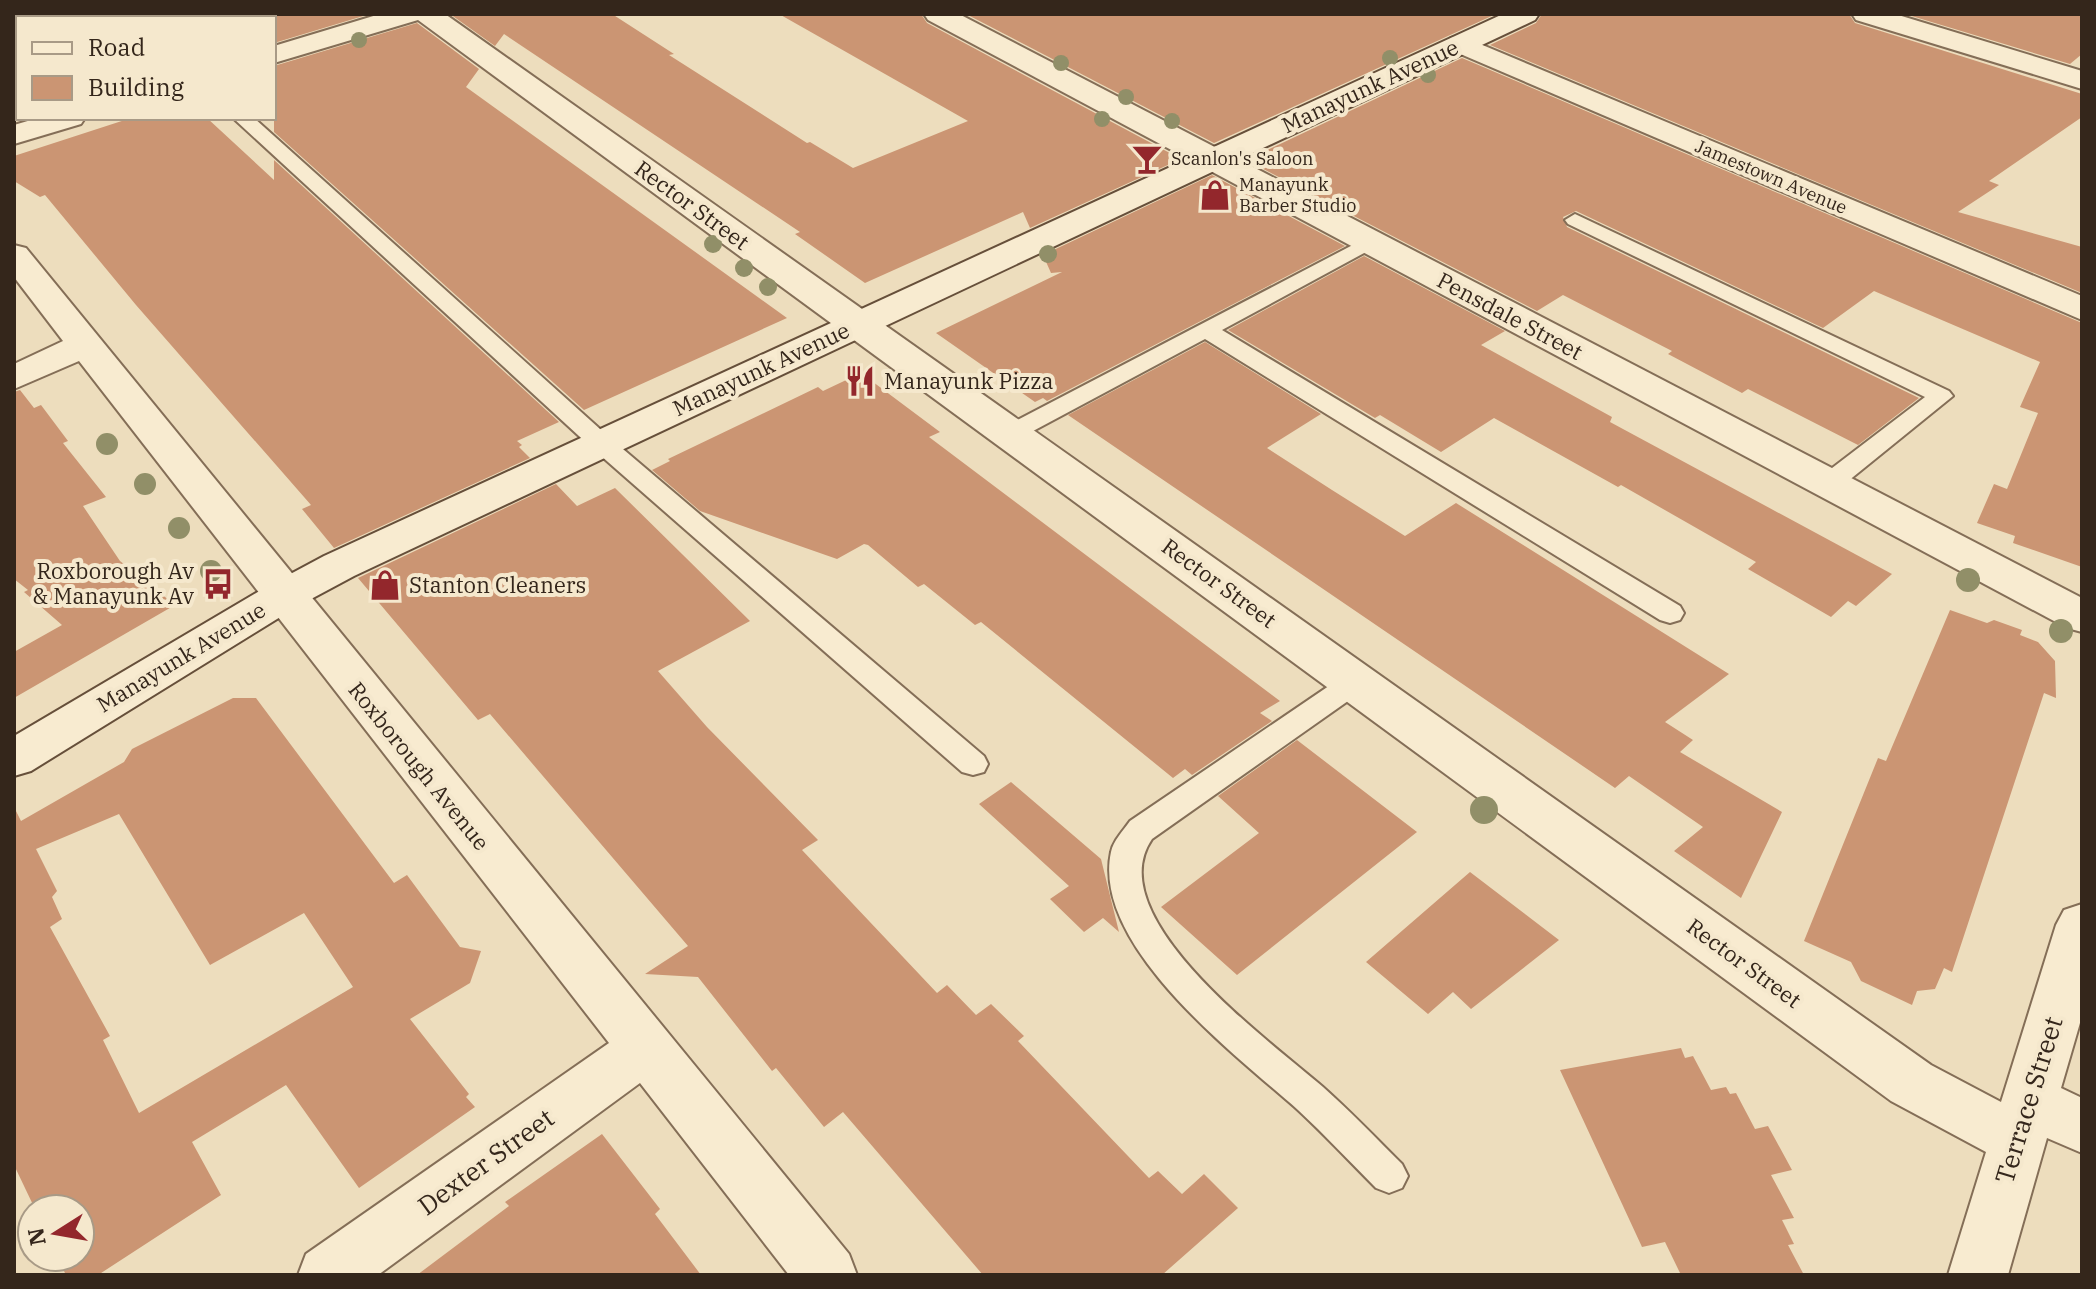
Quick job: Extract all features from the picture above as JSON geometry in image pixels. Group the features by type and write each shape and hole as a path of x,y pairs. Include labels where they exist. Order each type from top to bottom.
{"street":[{"path":"276,54 409,14"},
{"name":"Rector Street","path":"427,14 1911,1083 2024,1120 2082,1127"},
{"name":"Manayunk Avenue","path":"14,758 283,596 339,566 1525,14"},
{"path":"1866,14 2082,80"},
{"name":"Pensdale Street","path":"952,16 1213,159 2082,617"},
{"name":"Jamestown Avenue","path":"1461,44 2082,309"},
{"path":"14,135 63,120"},
{"name":"Roxborough Avenue","path":"14,255 827,1275"},
{"path":"14,378 85,344"},
{"name":"Terrace Street","path":"1978,1275 2082,925"},
{"name":"Dexter Street","path":"328,1275 644,1049"}],"lane":[{"path":"245,120 601,443 973,764"},
{"path":"1575,220 1941,396 1828,484"},
{"path":"1011,433 1370,242"},
{"path":"1205,329 1670,613"},
{"path":"1355,682 1141,830 1127,850 1125,873 1136,918 1155,950 1215,1016 1314,1102 1389,1176"}],"building":[{"path":"237,14 370,14 276,42 276,16"},
{"path":"450,14 612,14 674,54 669,55 807,143 853,168 968,121 779,14 921,14 927,23 1181,159 1030,228 1023,212 865,283 795,234 800,232 504,34 495,46"},
{"path":"966,14 1496,14 1214,143"},
{"path":"1542,14 1849,14 1855,23 2082,94 2082,117 1989,181 1999,185 1958,212 2082,247 2082,293 1490,45 1536,23"},
{"path":"1905,14 2082,14 2082,54 2070,64"},
{"path":"417,23 479,69 466,87 787,318 584,410 274,132 276,65"},
{"path":"1462,58 2082,323 2082,567 2013,543 2015,536 1977,523 1994,484 2007,489 2038,413 2020,407 2040,362 1874,291 1823,328 1576,211 1563,217 1567,227 1919,398 1858,445 1748,389 1742,393 1668,354 1672,351 1563,295 1537,311 1246,160"},
{"path":"125,120 209,120 274,180 274,160 559,422 517,441 530,458 334,548 302,509 311,505 136,305 45,195 40,197 14,181 14,156"},
{"path":"1212,175 1345,246 1047,401 1043,398 1035,402 936,333 1062,272 1051,273 1043,255"},
{"path":"1364,256 1505,331 1481,345 1612,417 1610,422 1892,574 1856,606 1848,601 1831,617 1748,569 1756,562 1621,485 1618,487 1494,418 1441,452 1380,415 1375,418 1228,330"},
{"path":"1205,342 1321,414 1267,448 1332,490 1405,536 1456,503 1729,674 1665,722 1693,740 1680,752 1782,812 1741,898 1674,851 1703,827 1629,776 1615,788 1068,415"},
{"path":"861,373 940,432 929,437 1280,701 1260,713 1272,721 1192,775 1185,769 1173,778 981,622 975,625 924,584 918,587 868,545 864,544 837,559 700,511 652,470 670,461 668,459 818,387 823,391"},
{"path":"20,390 34,408 41,405 68,441 63,443 106,497 83,506 120,561 175,605 14,698 14,652 62,625 24,592 28,590 14,579 14,392"},
{"path":"556,484 577,506 615,488 750,621 658,671 707,727 818,840 802,850 937,993 947,985 976,1015 991,1004 1024,1036 1018,1041 1149,1178 1158,1171 1182,1194 1204,1174 1238,1208 1162,1275 983,1275 843,1112 824,1127 776,1068 772,1071 698,977 645,974 688,946 490,714 478,720 358,578"},
{"path":"1950,610 1987,623 1994,620 2022,630 2020,635 2038,642 2055,661 2056,698 2044,693 1952,972 1944,968 1935,989 1917,991 1912,1005 1861,981 1851,962 1804,941 1878,758 1886,761"},
{"path":"233,698 256,698 394,883 407,875 460,947 481,951 470,983 410,1019 469,1094 466,1097 475,1107 359,1188 286,1085 192,1142 221,1195 98,1275 66,1275 96,1273 96,1193 27,1193 14,1165 14,807 21,821 124,762 132,749","holes":["119,814 210,965 304,913 353,987 139,1113 103,1040 110,1036 50,927 62,919 52,897 57,891 36,849"]},
{"path":"1297,740 1417,832 1237,975 1161,907 1259,833 1218,796"},
{"path":"1011,782 1101,859 1119,932 1103,918 1084,932 1050,899 1069,886 979,804"},
{"path":"1470,872 1559,940 1471,1009 1453,992 1428,1014 1366,962"},
{"path":"1681,1048 1685,1058 1693,1056 1711,1090 1726,1087 1730,1094 1736,1093 1755,1129 1768,1126 1792,1170 1771,1175 1794,1218 1782,1220 1794,1244 1788,1245 1804,1275 1681,1275 1665,1242 1642,1247 1560,1070"},
{"path":"602,1134 660,1209 655,1214 701,1275 417,1275 509,1206 505,1202"}],"place":[{"name":"Scanlon's Saloon","path":"1147,159"},
{"name":"Manayunk Barber Studio","path":"1215,195"},
{"name":"Manayunk Pizza","path":"860,381"},
{"name":"Roxborough Av & Manayunk Av","path":"218,584"},
{"name":"Stanton Cleaners","path":"385,585"}]}
